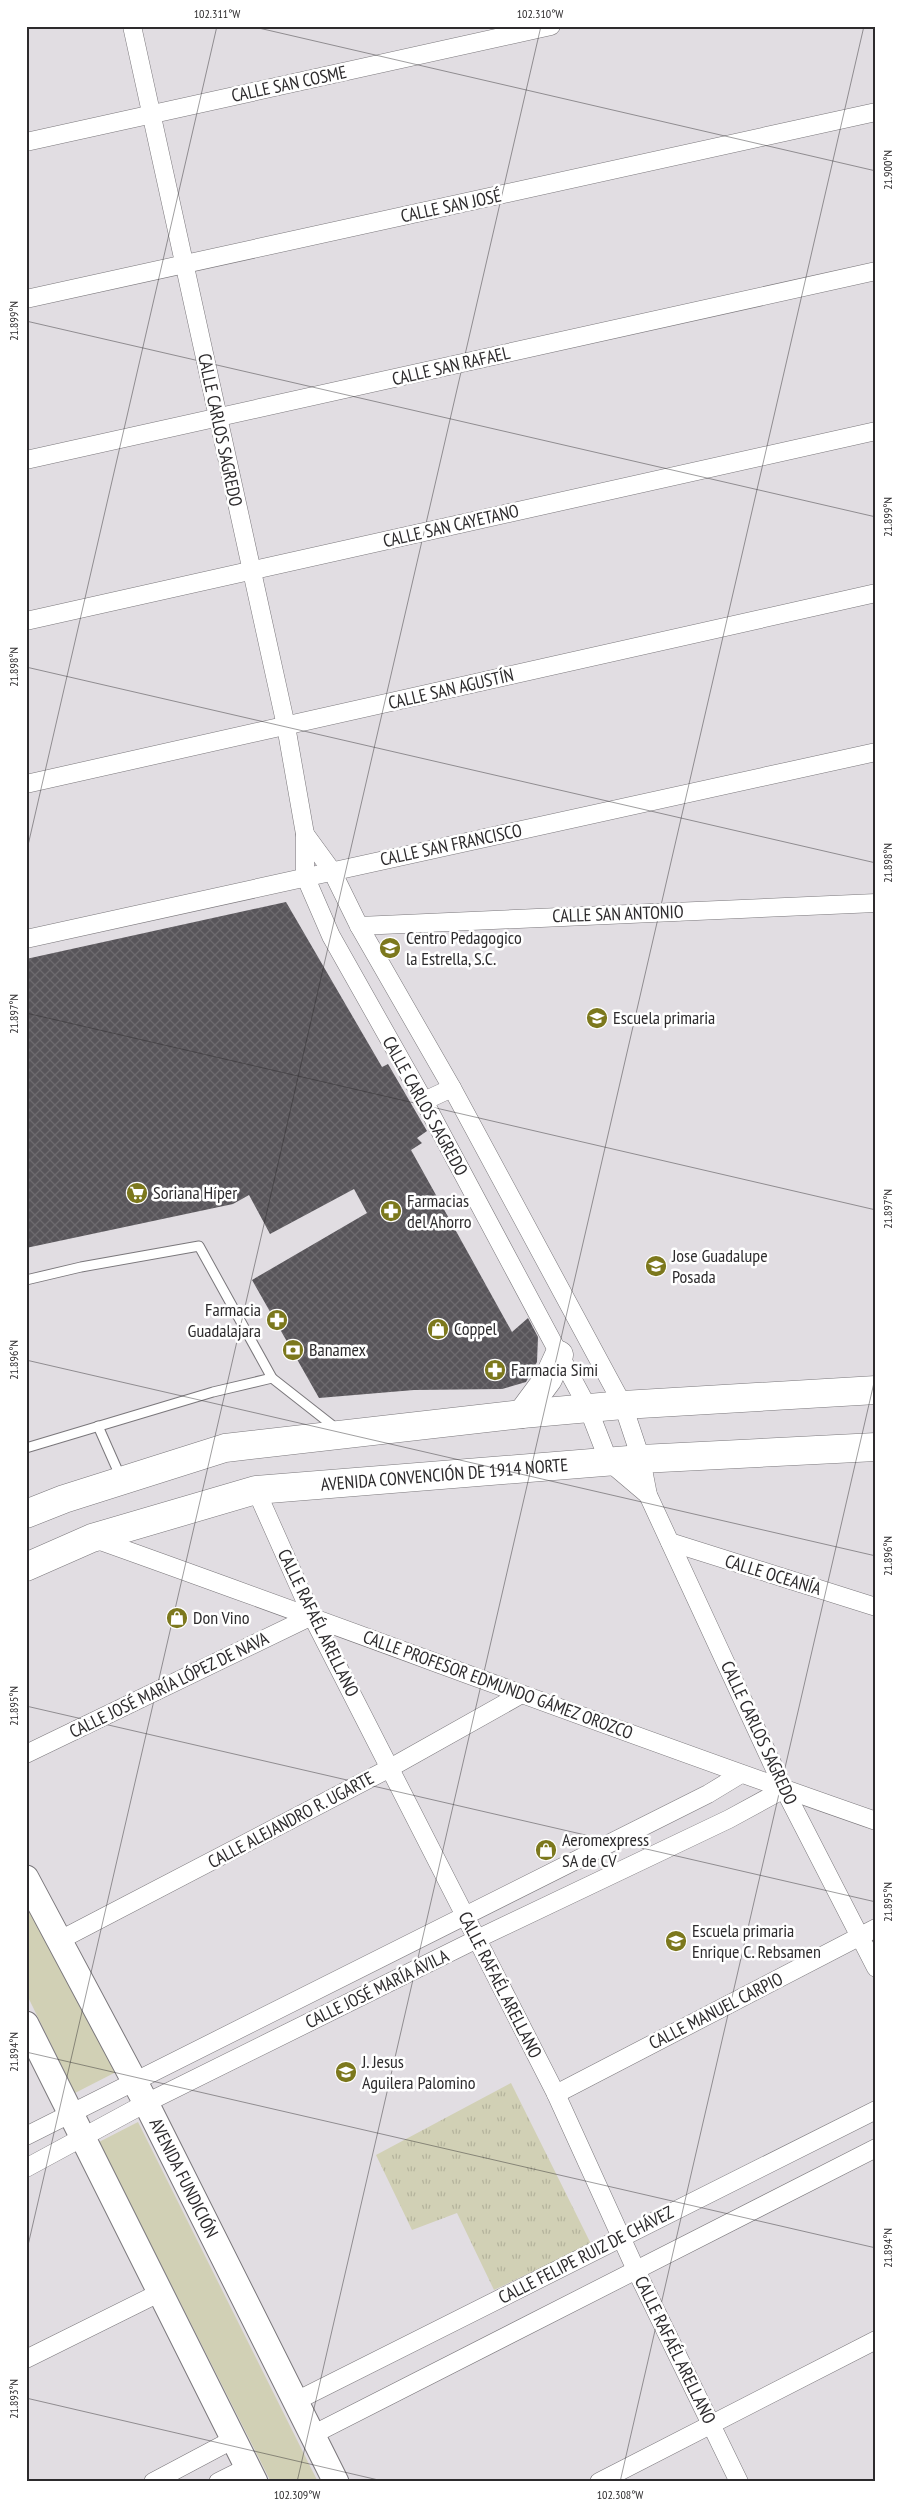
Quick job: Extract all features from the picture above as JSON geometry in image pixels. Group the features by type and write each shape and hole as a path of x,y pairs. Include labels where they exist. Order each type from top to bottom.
{"main road":[{"path":"522,1414 548,1379 559,1355"},
{"path":"26,1514 122,1480 225,1448 588,1408 876,1390"},
{"name":"AVENIDA CONVENCIÓN DE 1914 NORTE","path":"26,1567 92,1538 256,1490 640,1459 876,1447"}],"street":[{"name":"CALLE CARLOS SAGREDO","path":"132,26 286,726 305,834 305,876 331,936 424,1102 588,1408 609,1462 648,1495"},
{"name":"CALLE SAN COSME","path":"26,142 551,26"},
{"name":"CALLE SAN JOSÉ","path":"26,299 184,266 876,112"},
{"name":"CALLE SAN RAFAEL","path":"26,460 876,271"},
{"name":"CALLE SAN CAYETANO","path":"26,621 876,431"},
{"name":"CALLE SAN AGUSTÍN","path":"26,784 876,593"},
{"name":"CALLE SAN FRANCISCO","path":"26,939 305,876 876,752"},
{"name":"CALLE CARLOS SAGREDO","path":"305,834 332,871 359,926 452,1088 623,1405 640,1459 648,1495 784,1790 876,1968"},
{"name":"CALLE SAN ANTONIO","path":"359,926 876,903"},
{"path":"424,1102 452,1088"},
{"name":"CALLE RAFAÉL ARELLANO","path":"256,1490 312,1616 556,2094 636,2270 739,2482"},
{"name":"CALLE PROFESOR EDMUNDO GÁMEZ OROZCO","path":"92,1538 312,1616 520,1695 876,1822"},
{"name":"CALLE OCEANÍA","path":"670,1542 876,1607"},
{"name":"CALLE JOSÉ MARÍA LÓPEZ DE NAVA","path":"26,1754 312,1616"},
{"name":"CALLE ALEJANDRO R. UGARTE","path":"60,1940 390,1768 520,1695"},
{"name":"CALLE JOSÉ MARÍA ÁVILA","path":"26,2136 708,1794 741,1774"},
{"name":"CALLE JOSÉ MARÍA ÁVILA","path":"26,2168 146,2104 477,1939 720,1823 784,1790"},
{"name":"AVENIDA FUNDICIÓN","path":"26,1878 146,2104 336,2482"},
{"name":"CALLE MANUEL CARPIO","path":"556,2094 876,1928"},
{"path":"26,2024 251,2474 218,2482"},
{"name":"CALLE FELIPE RUIZ DE CHÁVEZ","path":"296,2401 876,2110"},
{"name":"CALLE FELIPE RUIZ DE CHÁVEZ","path":"312,2435 876,2148"},
{"path":"26,2359 159,2293"},
{"path":"599,2482 876,2340"},
{"path":"154,2482 234,2439"}],"lane":[{"path":"26,1280 81,1267 199,1246 272,1378 343,1434"},
{"path":"26,1448 213,1392 272,1378"},
{"path":"98,1426 122,1480"}],"green space":[{"path":"26,1893 116,2072 75,2093 26,1993"},
{"path":"511,2083 591,2244 494,2290 457,2213 412,2230 376,2155"},
{"path":"138,2122 318,2482 271,2482 99,2142"}],"building":[{"path":"286,902 382,1067 388,1064 427,1131 417,1138 422,1143 411,1150 512,1332 528,1318 538,1337 537,1362 526,1382 502,1389 414,1390 319,1398 252,1280 367,1213 354,1189 270,1234 249,1195 233,1204 26,1248 26,959"}],"place":[{"name":"Centro Pedagogico la Estrella, S.C.","path":"390,948"},
{"name":"Escuela primaria","path":"597,1018"},
{"name":"Soriana Híper","path":"137,1193"},
{"name":"Farmacias del Ahorro","path":"391,1211"},
{"name":"Jose Guadalupe Posada","path":"656,1266"},
{"name":"Farmacia Guadalajara","path":"277,1320"},
{"name":"Coppel","path":"438,1329"},
{"name":"Banamex","path":"293,1350"},
{"name":"Farmacia Simi","path":"495,1370"},
{"name":"Don Vino","path":"177,1618"},
{"name":"Aeromexpress SA de CV","path":"546,1850"},
{"name":"Escuela primaria Enrique C. Rebsamen","path":"676,1941"},
{"name":"J. Jesus Aguilera Palomino","path":"346,2072"}]}
